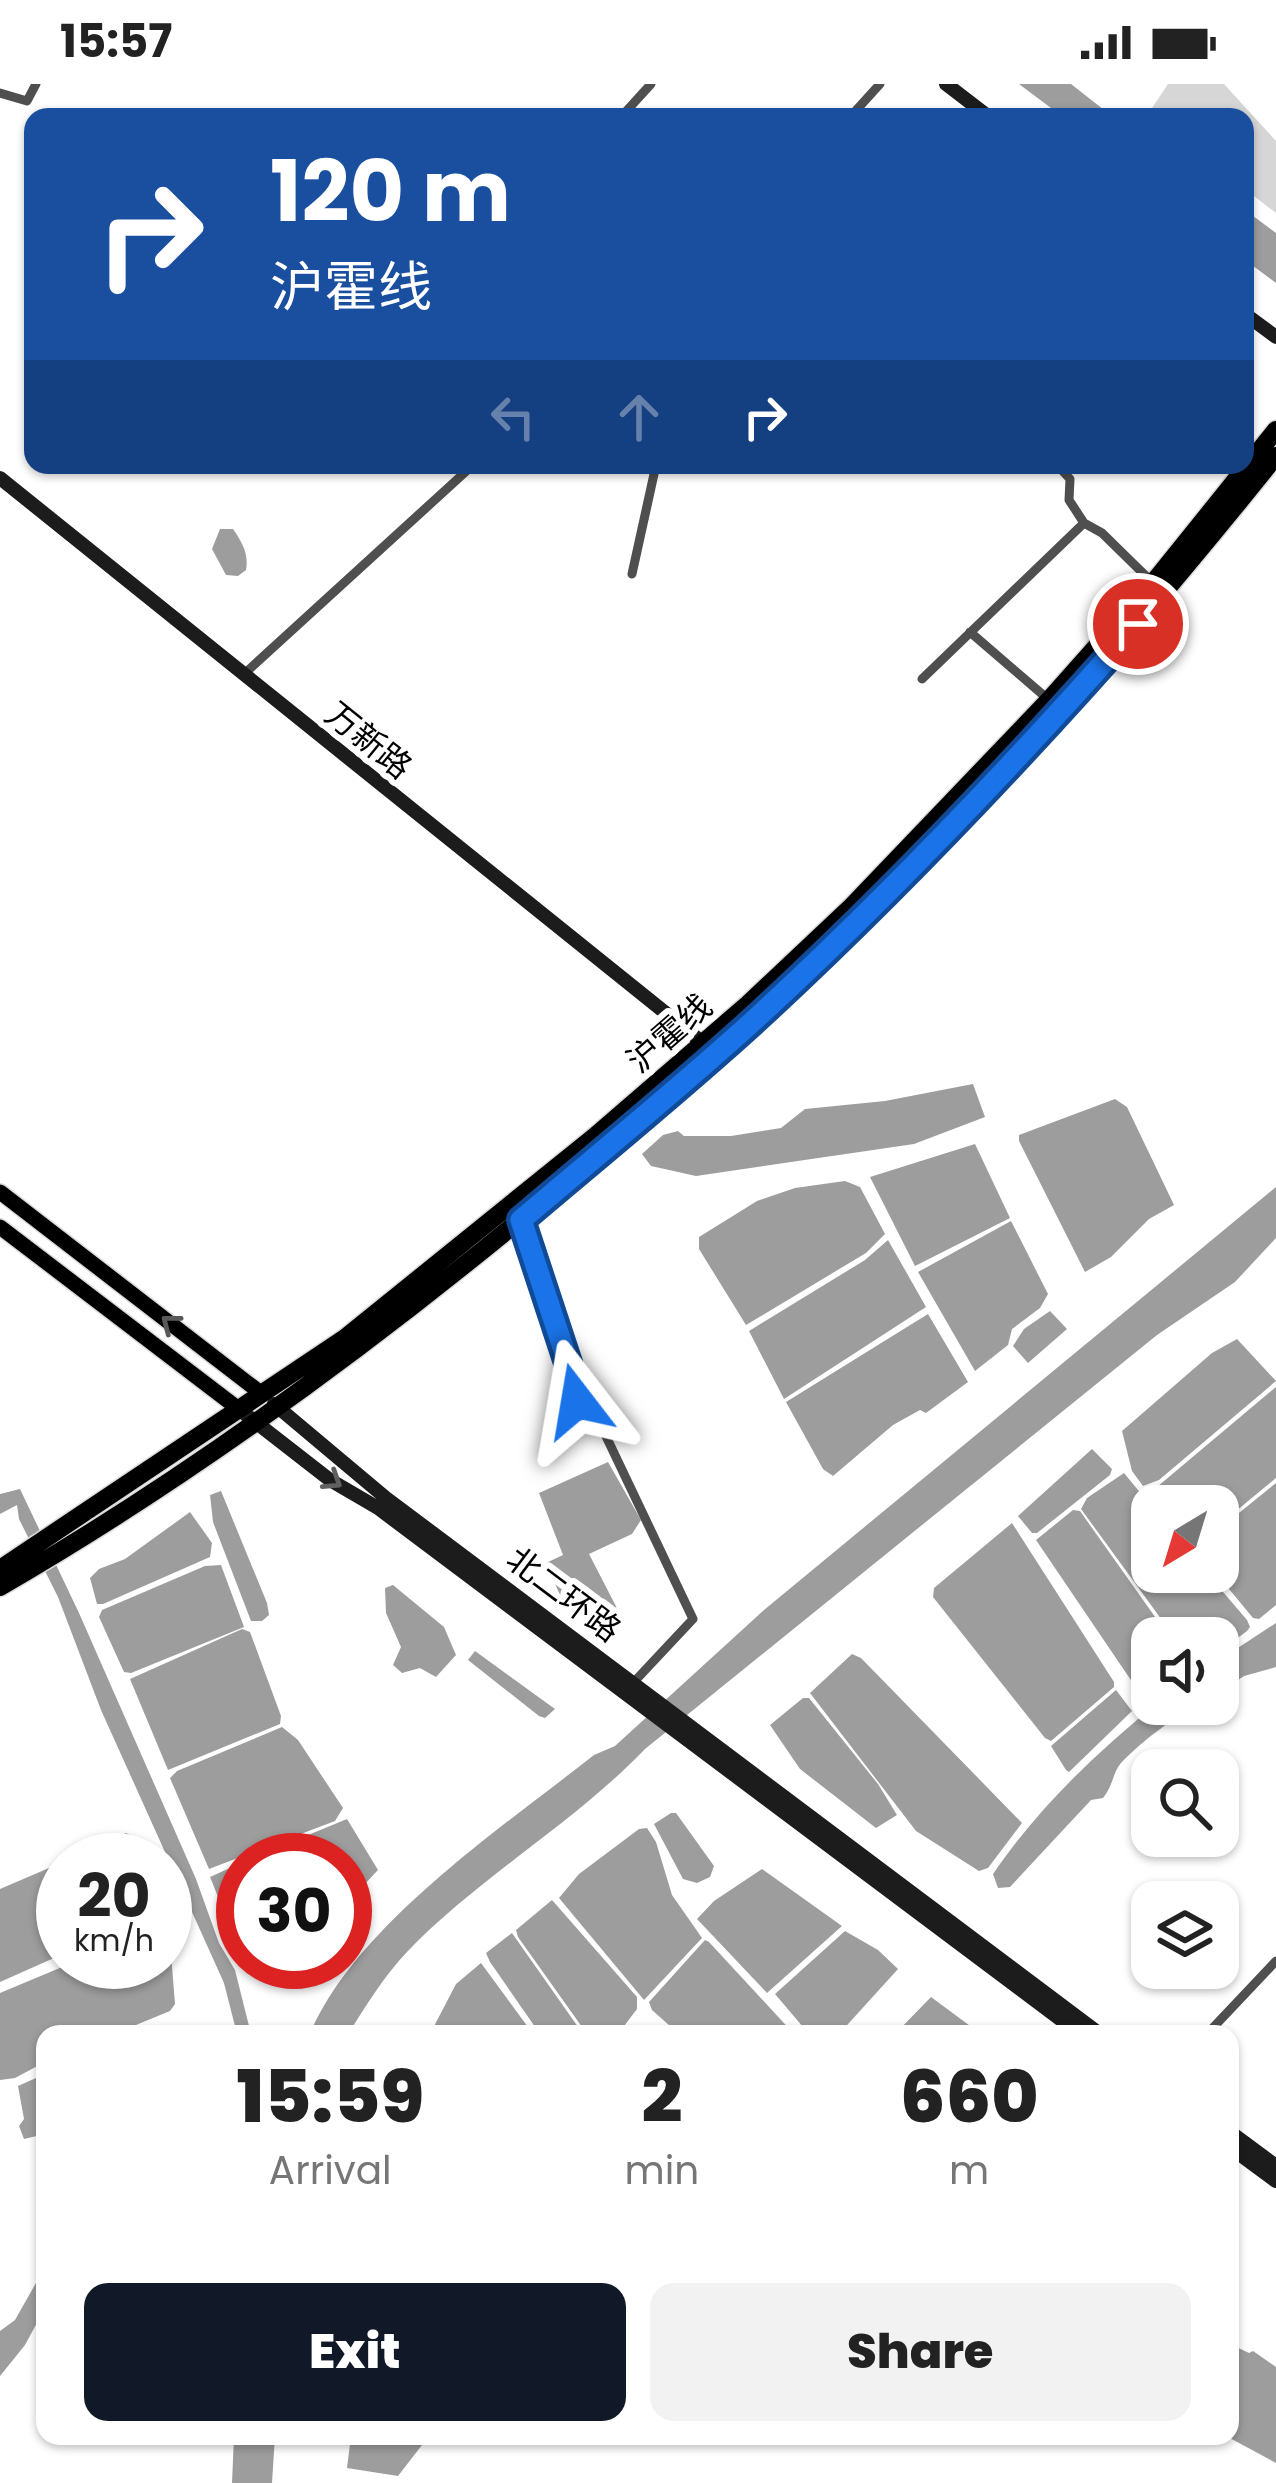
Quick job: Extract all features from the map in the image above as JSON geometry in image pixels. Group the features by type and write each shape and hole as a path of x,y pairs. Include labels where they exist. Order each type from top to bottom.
{"highway":[{"name":"沪霍线","path":"1254,460 1276,430"},
{"name":"沪霍线","path":"0,1568 270,1400 521,1220 760,1015 985,793 1276,455"},
{"name":"沪霍线","path":"270,1400 594,1137 852,906 1158,590 1244,474"},
{"name":"沪霍线","path":"0,1587 247,1415"}],"main road":[{"path":"946,84 977,108"},
{"name":"万新路","path":"0,478 704,1043"},
{"name":"北二环路","path":"0,1192 270,1400 386,1498 1068,2025"},
{"name":"北二环路","path":"0,1226 330,1480 378,1508 635,1690"},
{"name":"北二环路","path":"694,1737 1088,2025"},
{"path":"1239,2139 1276,2166"},
{"path":"1239,2153 1276,2181"}],"street":[{"path":"0,93 26,101 36,84"},
{"path":"629,108 651,84"},
{"path":"858,108 880,84"},
{"path":"244,674 463,474"},
{"path":"632,574 654,474"},
{"path":"1065,474 1070,479 1069,500 1084,523 1102,533 1158,590"},
{"path":"922,679 1084,523"},
{"path":"970,632 1049,700"},
{"path":"521,1220 577,1401 594,1411 693,1619 635,1690"},
{"path":"1216,2025 1276,1961"}],"shaded area":[{"path":"1019,84 1071,84 1102,108 1051,108"},
{"path":"1168,84 1224,84 1246,108 1152,108"},
{"path":"1254,117 1276,141 1276,213 1254,196"},
{"path":"1254,217 1276,233 1276,283 1254,267"},
{"path":"220,529 233,529 244,548 246,570 238,576 226,575 212,549"},
{"path":"973,1084 985,1117 914,1144 696,1176 651,1166 642,1154 663,1135 678,1131 684,1136 731,1136 781,1128 805,1109 885,1101"},
{"path":"1115,1099 1127,1107 1174,1205 1149,1219 1111,1257 1085,1272 1019,1135"},
{"path":"975,1144 1010,1218 915,1266 870,1177"},
{"path":"845,1181 860,1187 885,1234 866,1253 746,1325 699,1249 699,1237 757,1201 795,1188"},
{"path":"1276,1187 1276,1238 1235,1282 1157,1335 464,1899 399,1961 354,2025 315,2025 335,1989 372,1989 372,1943 396,1917 476,1846 594,1755 615,1746 764,1610"},
{"path":"1011,1221 1048,1294 1040,1308 1012,1329 1008,1345 975,1371 918,1272"},
{"path":"888,1240 926,1307 784,1399 749,1331 865,1260"},
{"path":"1050,1311 1067,1329 1028,1363 1013,1346 1024,1329"},
{"path":"928,1314 968,1382 926,1413 920,1410 893,1425 833,1476 823,1469 786,1402"},
{"path":"1237,1339 1276,1381 1159,1480 1142,1485 1132,1471 1122,1431 1212,1353"},
{"path":"1276,1387 1276,1478 1239,1509 1239,1485 1159,1485"},
{"path":"1092,1449 1112,1469 1110,1475 1032,1533 1018,1516"},
{"path":"608,1462 641,1520 632,1534 589,1554 621,1616 614,1624 560,1595 546,1563 563,1555 539,1493"},
{"path":"1124,1473 1134,1485 1131,1578 1081,1509 1087,1498"},
{"path":"1276,1483 1276,1605 1259,1619 1232,1593 1239,1593 1239,1513"},
{"path":"20,1489 176,1833 156,1833 101,1710 58,1597 19,1519 17,1505 0,1514 0,1494"},
{"path":"221,1491 267,1603 269,1615 262,1621 251,1621 213,1522 210,1495"},
{"path":"1073,1510 1080,1511 1131,1583 1131,1593 1138,1593 1155,1617 1131,1617 1131,1680 1036,1540"},
{"path":"190,1512 212,1543 210,1557 97,1604 90,1578 99,1569 125,1559"},
{"path":"1012,1523 1114,1682 1114,1687 1051,1741 933,1597 934,1588"},
{"path":"221,1565 244,1627 124,1672 99,1617 102,1610 205,1566"},
{"path":"393,1585 444,1627 456,1655 436,1677 420,1668 402,1673 393,1665 401,1647 386,1613 385,1588"},
{"path":"1142,1593 1224,1593 1250,1627 1239,1637 1239,1617 1160,1617"},
{"path":"1276,1623 1276,1667 1239,1679 1239,1647"},
{"path":"242,1629 250,1632 280,1724 168,1770 130,1679"},
{"path":"475,1651 555,1709 545,1718 539,1716 468,1660"},
{"path":"852,1654 1022,1823 988,1868 979,1871 916,1831 810,1693"},
{"path":"1116,1690 1131,1710 1069,1772 1051,1746"},
{"path":"809,1698 897,1815 876,1828 800,1769 770,1725"},
{"path":"1132,1725 1166,1725 1131,1749 1103,1798 1091,1800 1010,1887 998,1888 993,1874 1048,1804"},
{"path":"282,1727 298,1740 343,1808 335,1821 304,1833 216,1833 216,1866 209,1869 170,1778"},
{"path":"676,1813 714,1866 710,1877 697,1883 683,1879 654,1824"},
{"path":"347,1819 356,1833 313,1833"},
{"path":"647,1828 672,1895 702,1938 644,2000 559,1898 579,1874 639,1829"},
{"path":"762,1869 842,1926 767,1993 697,1919 714,1901"},
{"path":"192,1870 216,1935 216,1965 192,1912"},
{"path":"36,1874 36,1966 0,1982 0,1889"},
{"path":"552,1900 637,1997 637,2009 625,2025 581,2025 516,1930"},
{"path":"845,1931 878,1950 898,1969 847,2025 801,2025 775,1994"},
{"path":"512,1933 577,2025 534,2025 486,1953"},
{"path":"705,1940 786,2025 669,2025 649,2002"},
{"path":"481,1963 526,2025 435,2025 456,1984"},
{"path":"36,1978 36,1989 174,1989 175,2004 170,2011 136,2025 36,2025 36,2067 0,2080 0,1993"},
{"path":"226,1989 240,1989 249,2025 235,2025"},
{"path":"931,1997 969,2025 904,2025"},
{"path":"36,2078 36,2136 24,2139 19,2126 24,2119 18,2086"},
{"path":"36,2283 36,2325 0,2376 0,2331 15,2320"},
{"path":"1239,2348 1253,2351 1276,2367 1276,2463 1239,2443"},
{"path":"234,2445 274,2445 272,2483 232,2483"},
{"path":"350,2445 422,2445 398,2476 347,2468"}],"route":[{"path":"577,1401 521,1220 760,1015 862,918 970,810 1138,624"}]}
